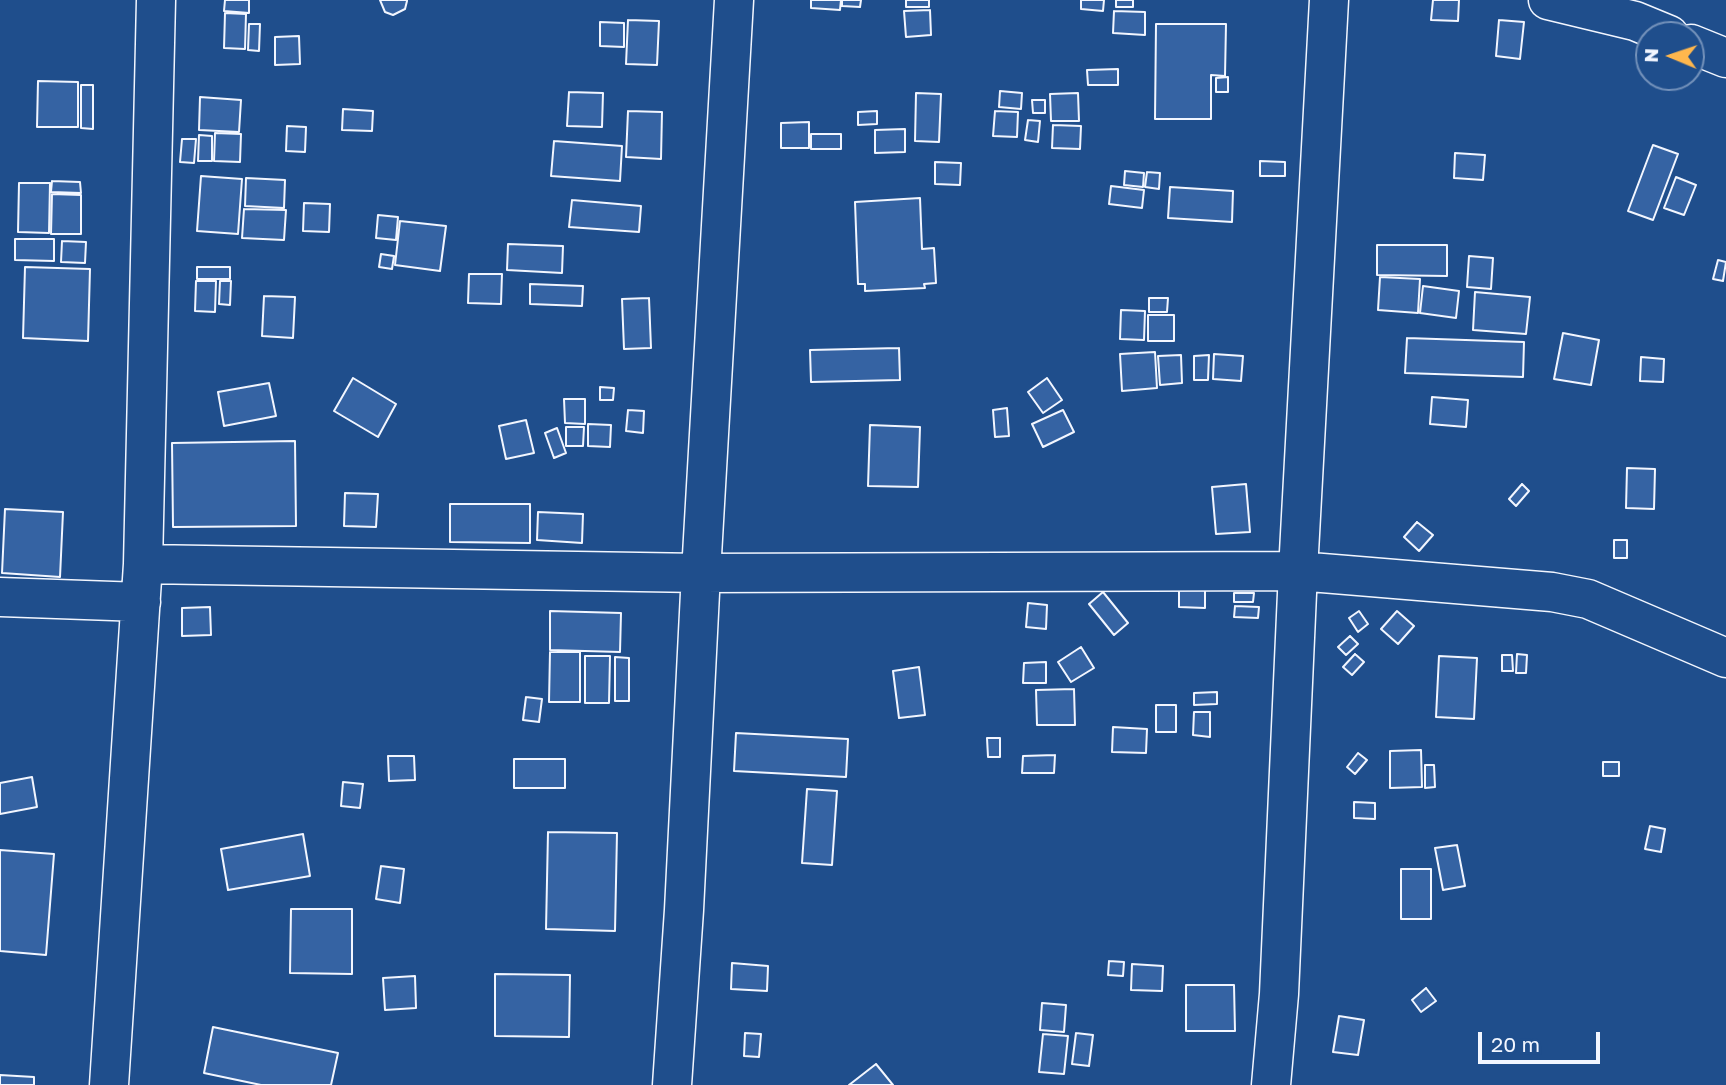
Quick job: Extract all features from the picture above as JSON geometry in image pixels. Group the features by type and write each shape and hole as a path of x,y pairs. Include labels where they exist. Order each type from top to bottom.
{"street":[{"path":"109,1085 143,564 156,0"},
{"path":"672,1085 734,0"},
{"path":"1271,1085 1279,994 1298,571 1329,0"},
{"path":"1548,0 1635,21"},
{"path":"1705,50 1726,58"},
{"path":"143,564 701,573 1298,571 1552,592 1588,599 1726,658"},
{"path":"0,597 141,602"}],"building":[{"path":"225,0 249,0 249,13 224,11"},
{"path":"380,0 407,1 405,9 393,15 385,12"},
{"path":"811,0 841,0 840,10 811,8"},
{"path":"842,0 861,0 860,7 842,6"},
{"path":"906,0 929,0 929,7 906,7"},
{"path":"1081,0 1104,0 1103,11 1081,9"},
{"path":"1116,0 1133,0 1133,7 1116,7"},
{"path":"1433,0 1459,0 1458,21 1431,20"},
{"path":"930,10 931,35 906,37 904,11"},
{"path":"1114,11 1145,12 1145,35 1113,33"},
{"path":"225,13 246,14 245,49 224,48"},
{"path":"628,20 659,21 657,65 626,64"},
{"path":"1499,20 1524,22 1520,59 1496,56"},
{"path":"600,22 624,23 624,47 600,46"},
{"path":"249,24 260,24 259,51 248,50"},
{"path":"1156,24 1226,24 1225,76 1211,75 1211,119 1155,119"},
{"path":"299,36 300,64 275,65 275,37"},
{"path":"1118,69 1118,85 1088,85 1087,70"},
{"path":"1228,77 1228,92 1216,92 1216,78"},
{"path":"38,81 78,82 78,127 37,127"},
{"path":"81,85 93,85 93,129 81,128"},
{"path":"1000,91 1022,93 1021,109 999,107"},
{"path":"569,92 603,93 602,127 567,126"},
{"path":"916,93 941,94 939,142 915,141"},
{"path":"1078,93 1079,121 1051,121 1050,94"},
{"path":"200,97 241,100 239,132 199,130"},
{"path":"1032,100 1045,100 1045,113 1033,113"},
{"path":"343,109 373,111 372,131 342,130"},
{"path":"628,111 662,112 661,159 626,157"},
{"path":"877,111 877,124 858,125 858,112"},
{"path":"995,111 1018,112 1017,137 993,136"},
{"path":"1028,120 1040,121 1038,142 1025,140"},
{"path":"809,122 809,148 781,148 781,123"},
{"path":"1053,125 1081,126 1080,149 1052,148"},
{"path":"287,126 306,127 305,152 286,151"},
{"path":"905,129 905,152 875,153 875,130"},
{"path":"215,133 241,134 240,162 214,161"},
{"path":"811,134 841,134 841,149 811,149"},
{"path":"199,135 212,136 212,161 198,161"},
{"path":"182,139 196,139 194,163 180,162"},
{"path":"554,141 622,146 620,181 551,176"},
{"path":"1653,145 1678,154 1653,220 1628,211"},
{"path":"1455,153 1485,155 1483,180 1454,178"},
{"path":"1260,161 1285,162 1285,176 1260,176"},
{"path":"935,162 961,163 960,185 935,184"},
{"path":"1125,171 1144,173 1143,187 1124,185"},
{"path":"1147,172 1160,173 1159,189 1145,187"},
{"path":"201,176 242,179 238,234 197,231"},
{"path":"1676,177 1696,185 1684,215 1664,208"},
{"path":"246,178 285,180 284,208 245,206"},
{"path":"52,181 80,182 81,193 51,192"},
{"path":"19,183 50,183 49,233 18,232"},
{"path":"1111,186 1144,190 1142,208 1109,204"},
{"path":"1170,187 1233,191 1232,222 1168,218"},
{"path":"52,194 81,195 81,234 51,234"},
{"path":"920,198 922,249 934,248 936,283 924,284 925,288 865,291 865,284 858,284 855,202"},
{"path":"572,200 641,206 639,232 569,227"},
{"path":"304,203 330,204 329,232 303,231"},
{"path":"244,209 286,210 284,240 242,238"},
{"path":"378,215 398,217 396,240 376,238"},
{"path":"400,221 446,226 440,271 395,265"},
{"path":"15,239 54,239 54,261 15,260"},
{"path":"62,241 86,242 85,263 61,262"},
{"path":"508,244 563,246 562,273 507,270"},
{"path":"1377,245 1447,245 1447,276 1377,275"},
{"path":"381,254 394,256 392,269 379,267"},
{"path":"1469,256 1493,258 1491,289 1467,287"},
{"path":"1718,260 1726,262 1723,281 1713,279"},
{"path":"25,267 90,269 88,341 23,338"},
{"path":"197,267 230,267 230,279 197,279"},
{"path":"469,274 502,274 501,304 468,303"},
{"path":"1380,277 1420,279 1418,313 1378,310"},
{"path":"196,281 216,281 215,312 195,311"},
{"path":"220,281 231,281 230,305 219,304"},
{"path":"530,284 583,286 582,306 530,304"},
{"path":"1423,286 1459,291 1456,318 1420,313"},
{"path":"1475,292 1530,297 1526,334 1473,330"},
{"path":"264,296 295,297 293,338 262,336"},
{"path":"649,298 651,348 624,349 622,299"},
{"path":"1149,298 1168,298 1167,312 1149,312"},
{"path":"1121,310 1145,311 1144,340 1120,339"},
{"path":"1148,315 1174,315 1174,341 1148,341"},
{"path":"1563,333 1599,340 1591,385 1554,379"},
{"path":"1407,338 1524,342 1523,377 1405,373"},
{"path":"899,348 900,380 811,382 810,350"},
{"path":"1155,352 1157,388 1122,391 1120,354"},
{"path":"1214,354 1243,356 1241,381 1213,379"},
{"path":"1181,355 1182,383 1160,385 1158,356"},
{"path":"1209,355 1208,380 1194,380 1194,356"},
{"path":"1641,357 1664,359 1663,382 1640,381"},
{"path":"353,378 396,404 378,437 334,411"},
{"path":"1047,378 1062,400 1043,413 1028,392"},
{"path":"269,383 276,416 224,426 218,392"},
{"path":"600,387 614,388 613,400 600,400"},
{"path":"1432,397 1468,400 1466,427 1430,424"},
{"path":"564,399 585,399 585,424 565,423"},
{"path":"1007,408 1009,436 995,437 993,410"},
{"path":"628,410 644,411 643,433 626,431"},
{"path":"1063,410 1074,432 1043,447 1032,424"},
{"path":"526,420 534,453 506,459 499,426"},
{"path":"588,424 611,425 610,447 588,446"},
{"path":"870,425 920,427 918,487 868,486"},
{"path":"566,427 584,427 583,446 566,446"},
{"path":"557,428 566,453 554,458 545,433"},
{"path":"295,441 296,526 173,527 172,443"},
{"path":"1627,468 1655,469 1654,509 1626,508"},
{"path":"1246,484 1250,532 1216,534 1212,487"},
{"path":"1522,484 1529,491 1516,506 1509,499"},
{"path":"345,493 378,494 376,527 344,526"},
{"path":"450,504 530,504 530,543 450,542"},
{"path":"5,509 63,512 60,577 2,573"},
{"path":"538,512 583,514 582,543 537,540"},
{"path":"1417,522 1433,535 1419,551 1404,537"},
{"path":"1614,540 1627,540 1627,558 1614,558"},
{"path":"1179,590 1205,590 1205,608 1179,607"},
{"path":"1103,592 1128,623 1114,635 1089,604"},
{"path":"1234,593 1254,593 1253,602 1234,602"},
{"path":"1028,603 1047,605 1046,629 1026,627"},
{"path":"1235,606 1259,607 1258,618 1234,617"},
{"path":"210,607 211,635 182,636 182,608"},
{"path":"550,611 621,613 620,652 550,650"},
{"path":"1359,611 1368,624 1358,632 1349,618"},
{"path":"1397,611 1414,626 1398,644 1381,629"},
{"path":"1350,636 1358,644 1346,655 1338,647"},
{"path":"1081,647 1094,668 1071,682 1058,662"},
{"path":"550,652 580,652 580,702 549,702"},
{"path":"1355,654 1364,662 1352,675 1343,667"},
{"path":"1517,654 1527,655 1526,673 1516,673"},
{"path":"1502,655 1512,655 1513,671 1502,671"},
{"path":"585,656 610,656 609,703 585,703"},
{"path":"1439,656 1477,658 1474,719 1436,717"},
{"path":"615,657 629,658 629,701 615,701"},
{"path":"1046,662 1046,683 1023,683 1024,663"},
{"path":"919,667 925,715 899,718 893,671"},
{"path":"1074,689 1075,725 1037,725 1036,690"},
{"path":"1217,692 1217,704 1194,705 1194,693"},
{"path":"526,697 542,699 539,722 523,720"},
{"path":"1156,705 1176,705 1176,732 1156,732"},
{"path":"1194,712 1210,712 1210,737 1193,735"},
{"path":"1113,727 1147,729 1146,753 1112,752"},
{"path":"736,733 848,739 846,777 734,771"},
{"path":"987,738 1000,738 1000,757 988,757"},
{"path":"1421,750 1422,787 1390,788 1390,751"},
{"path":"1358,753 1367,760 1355,774 1347,767"},
{"path":"1055,755 1054,773 1022,773 1023,756"},
{"path":"388,756 414,756 415,780 389,781"},
{"path":"514,759 565,759 565,788 514,788"},
{"path":"1603,762 1619,762 1619,776 1603,776"},
{"path":"1425,765 1434,765 1435,787 1425,788"},
{"path":"32,777 37,807 0,814 0,783"},
{"path":"343,782 363,784 360,808 341,806"},
{"path":"807,789 837,791 832,865 802,863"},
{"path":"1354,802 1375,803 1375,819 1354,818"},
{"path":"1650,826 1665,829 1661,852 1645,849"},
{"path":"548,832 617,833 615,931 546,929"},
{"path":"303,834 310,876 228,890 221,849"},
{"path":"1457,845 1465,886 1443,890 1435,848"},
{"path":"0,850 54,854 46,955 0,951"},
{"path":"381,866 404,869 400,903 376,899"},
{"path":"1401,869 1431,869 1431,919 1401,919"},
{"path":"291,909 352,909 352,974 290,973"},
{"path":"1109,961 1124,962 1123,976 1108,975"},
{"path":"732,963 768,966 767,991 731,989"},
{"path":"1132,964 1163,966 1162,991 1131,990"},
{"path":"495,974 570,975 569,1037 495,1036"},
{"path":"415,976 416,1008 385,1010 383,978"},
{"path":"1186,985 1234,985 1235,1031 1186,1031"},
{"path":"1426,988 1436,1001 1421,1012 1412,1000"},
{"path":"1042,1003 1066,1005 1064,1032 1040,1030"},
{"path":"1339,1016 1364,1020 1358,1055 1333,1052"},
{"path":"213,1027 338,1053 331,1085 261,1085 204,1073"},
{"path":"745,1033 761,1034 759,1057 744,1056"},
{"path":"1076,1033 1093,1035 1089,1066 1072,1064"},
{"path":"1043,1034 1068,1036 1064,1074 1039,1072"},
{"path":"876,1064 893,1085 849,1085"},
{"path":"0,1075 34,1077 34,1085 0,1085"}]}
